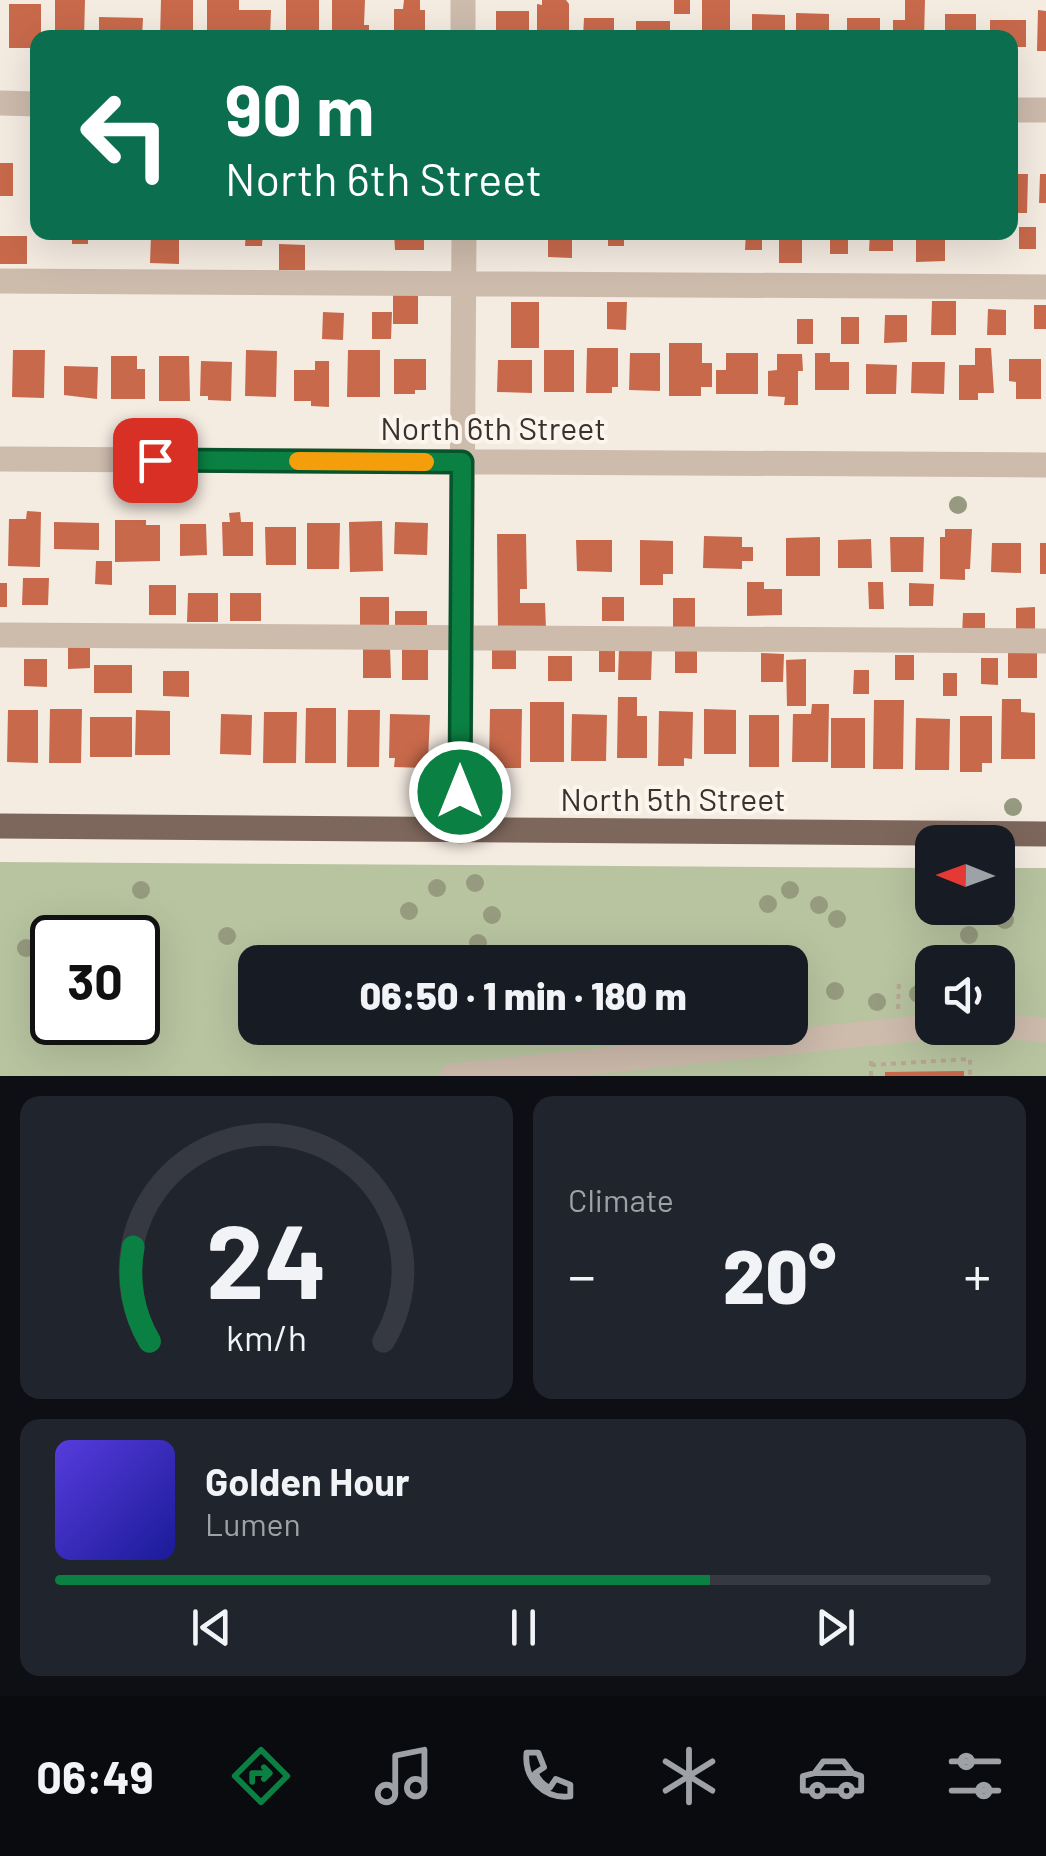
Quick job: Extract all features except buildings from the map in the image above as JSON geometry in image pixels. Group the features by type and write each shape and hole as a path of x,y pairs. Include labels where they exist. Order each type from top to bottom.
{"main road":[{"name":"North 5th Street","path":"0,826 1046,834"}],"street":[{"path":"463,0 464,30"},
{"path":"0,104 30,104"},
{"path":"1018,110 1046,110"},
{"path":"460,831 464,240"},
{"path":"0,281 1046,287"},
{"name":"North 6th Street","path":"0,459 1046,465"},
{"path":"0,635 1046,642"},
{"path":"1015,1027 1046,1030"},
{"path":"453,1076 915,1028"}],"path":[{"path":"898,1016 899,979"},
{"path":"872,1045 872,1076"},
{"path":"872,1065 970,1060 970,1076"}],"green space":[{"path":"0,862 915,868 915,925 1015,925 1015,868 1046,868 1046,1076 0,1076"}],"slow traffic":[{"path":"298,461 425,462"}],"route":[{"path":"155,460 462,462 460,792"}]}
